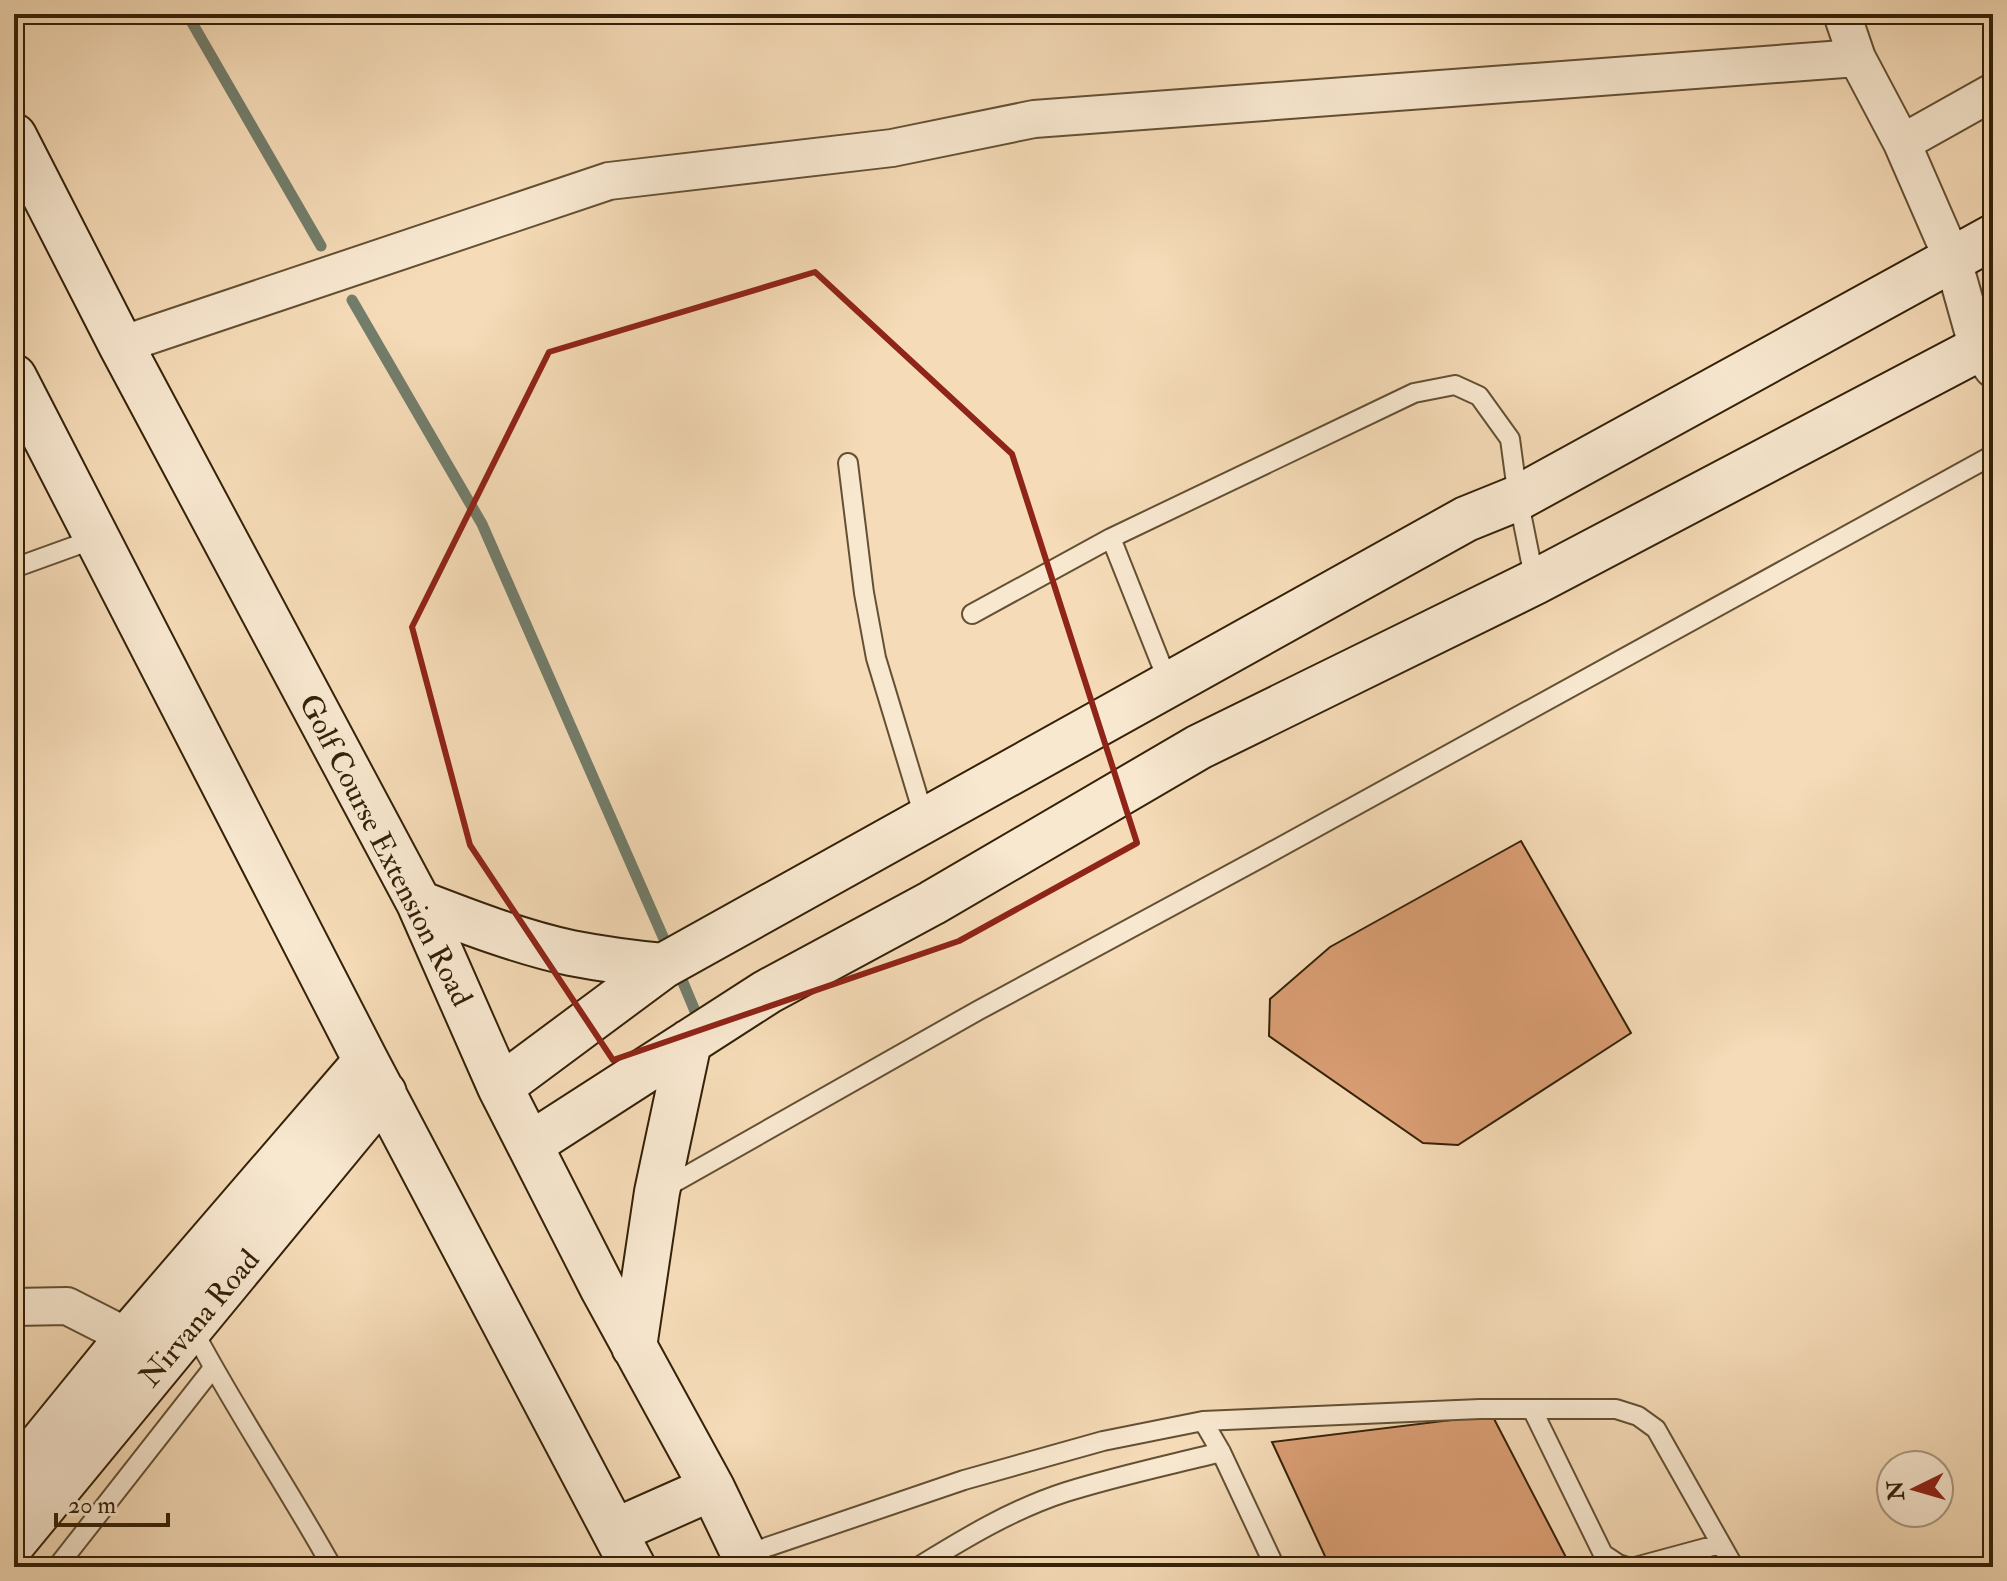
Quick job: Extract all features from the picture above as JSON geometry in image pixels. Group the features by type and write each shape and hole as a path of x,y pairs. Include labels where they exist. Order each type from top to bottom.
{"main road":[{"name":"Golf Course Extension Road","path":"14,136 30,206 121,345 419,903 500,1087 634,1347 712,1488 747,1561"},
{"path":"500,1087 663,966 1466,519 1518,498 1993,237"},
{"path":"531,1144 767,992 932,903 1199,747 1535,582 1988,353"},
{"path":"14,377 375,1077 624,1549 712,1488"},
{"path":"419,903 459,919 570,952 663,966"},
{"path":"634,1347 657,1192 689,1042"},
{"name":"Nirvana Road","path":"14,1542 191,1327 375,1077"},
{"name":"Nirvana Road","path":"14,1477 128,1337 375,1077"}],"street":[{"path":"1842,14 1857,58 1902,143 1953,260 1988,353"},
{"path":"121,345 609,181 892,148 1034,119 1857,58"},
{"path":"1902,143 1993,92"},
{"path":"14,1307 67,1306 128,1337"}],"lane":[{"path":"972,614 1111,538 1414,393 1455,385 1479,396 1510,439 1535,582"},
{"path":"657,1192 979,1010 1993,455"},
{"path":"848,463 864,593 876,658 925,820"},
{"path":"14,568 97,538"},
{"path":"1111,538 1169,684"},
{"path":"191,1327 332,1567"},
{"path":"57,1567 213,1368"},
{"path":"747,1561 964,1480 1103,1441 1203,1421 1480,1409 1616,1409 1638,1416 1656,1429 1734,1567"},
{"path":"1532,1409 1603,1554 1627,1567"},
{"path":"1203,1421 1221,1452 1275,1567"},
{"path":"918,1567 961,1540 1052,1497 1221,1452"},
{"path":"1635,1567 1720,1544"}],"highlighted area":[{"path":"815,272 1012,454 1137,843 959,941 613,1060 470,845 412,627 549,352"}],"building":[{"path":"1521,841 1631,1033 1458,1145 1423,1143 1269,1036 1270,999 1330,947"},
{"path":"1492,1415 1571,1567 1330,1567 1272,1442"}],"waterway":[{"path":"187,14 321,246"},
{"path":"352,300 482,524 664,939"},
{"path":"682,980 695,1011"}]}
